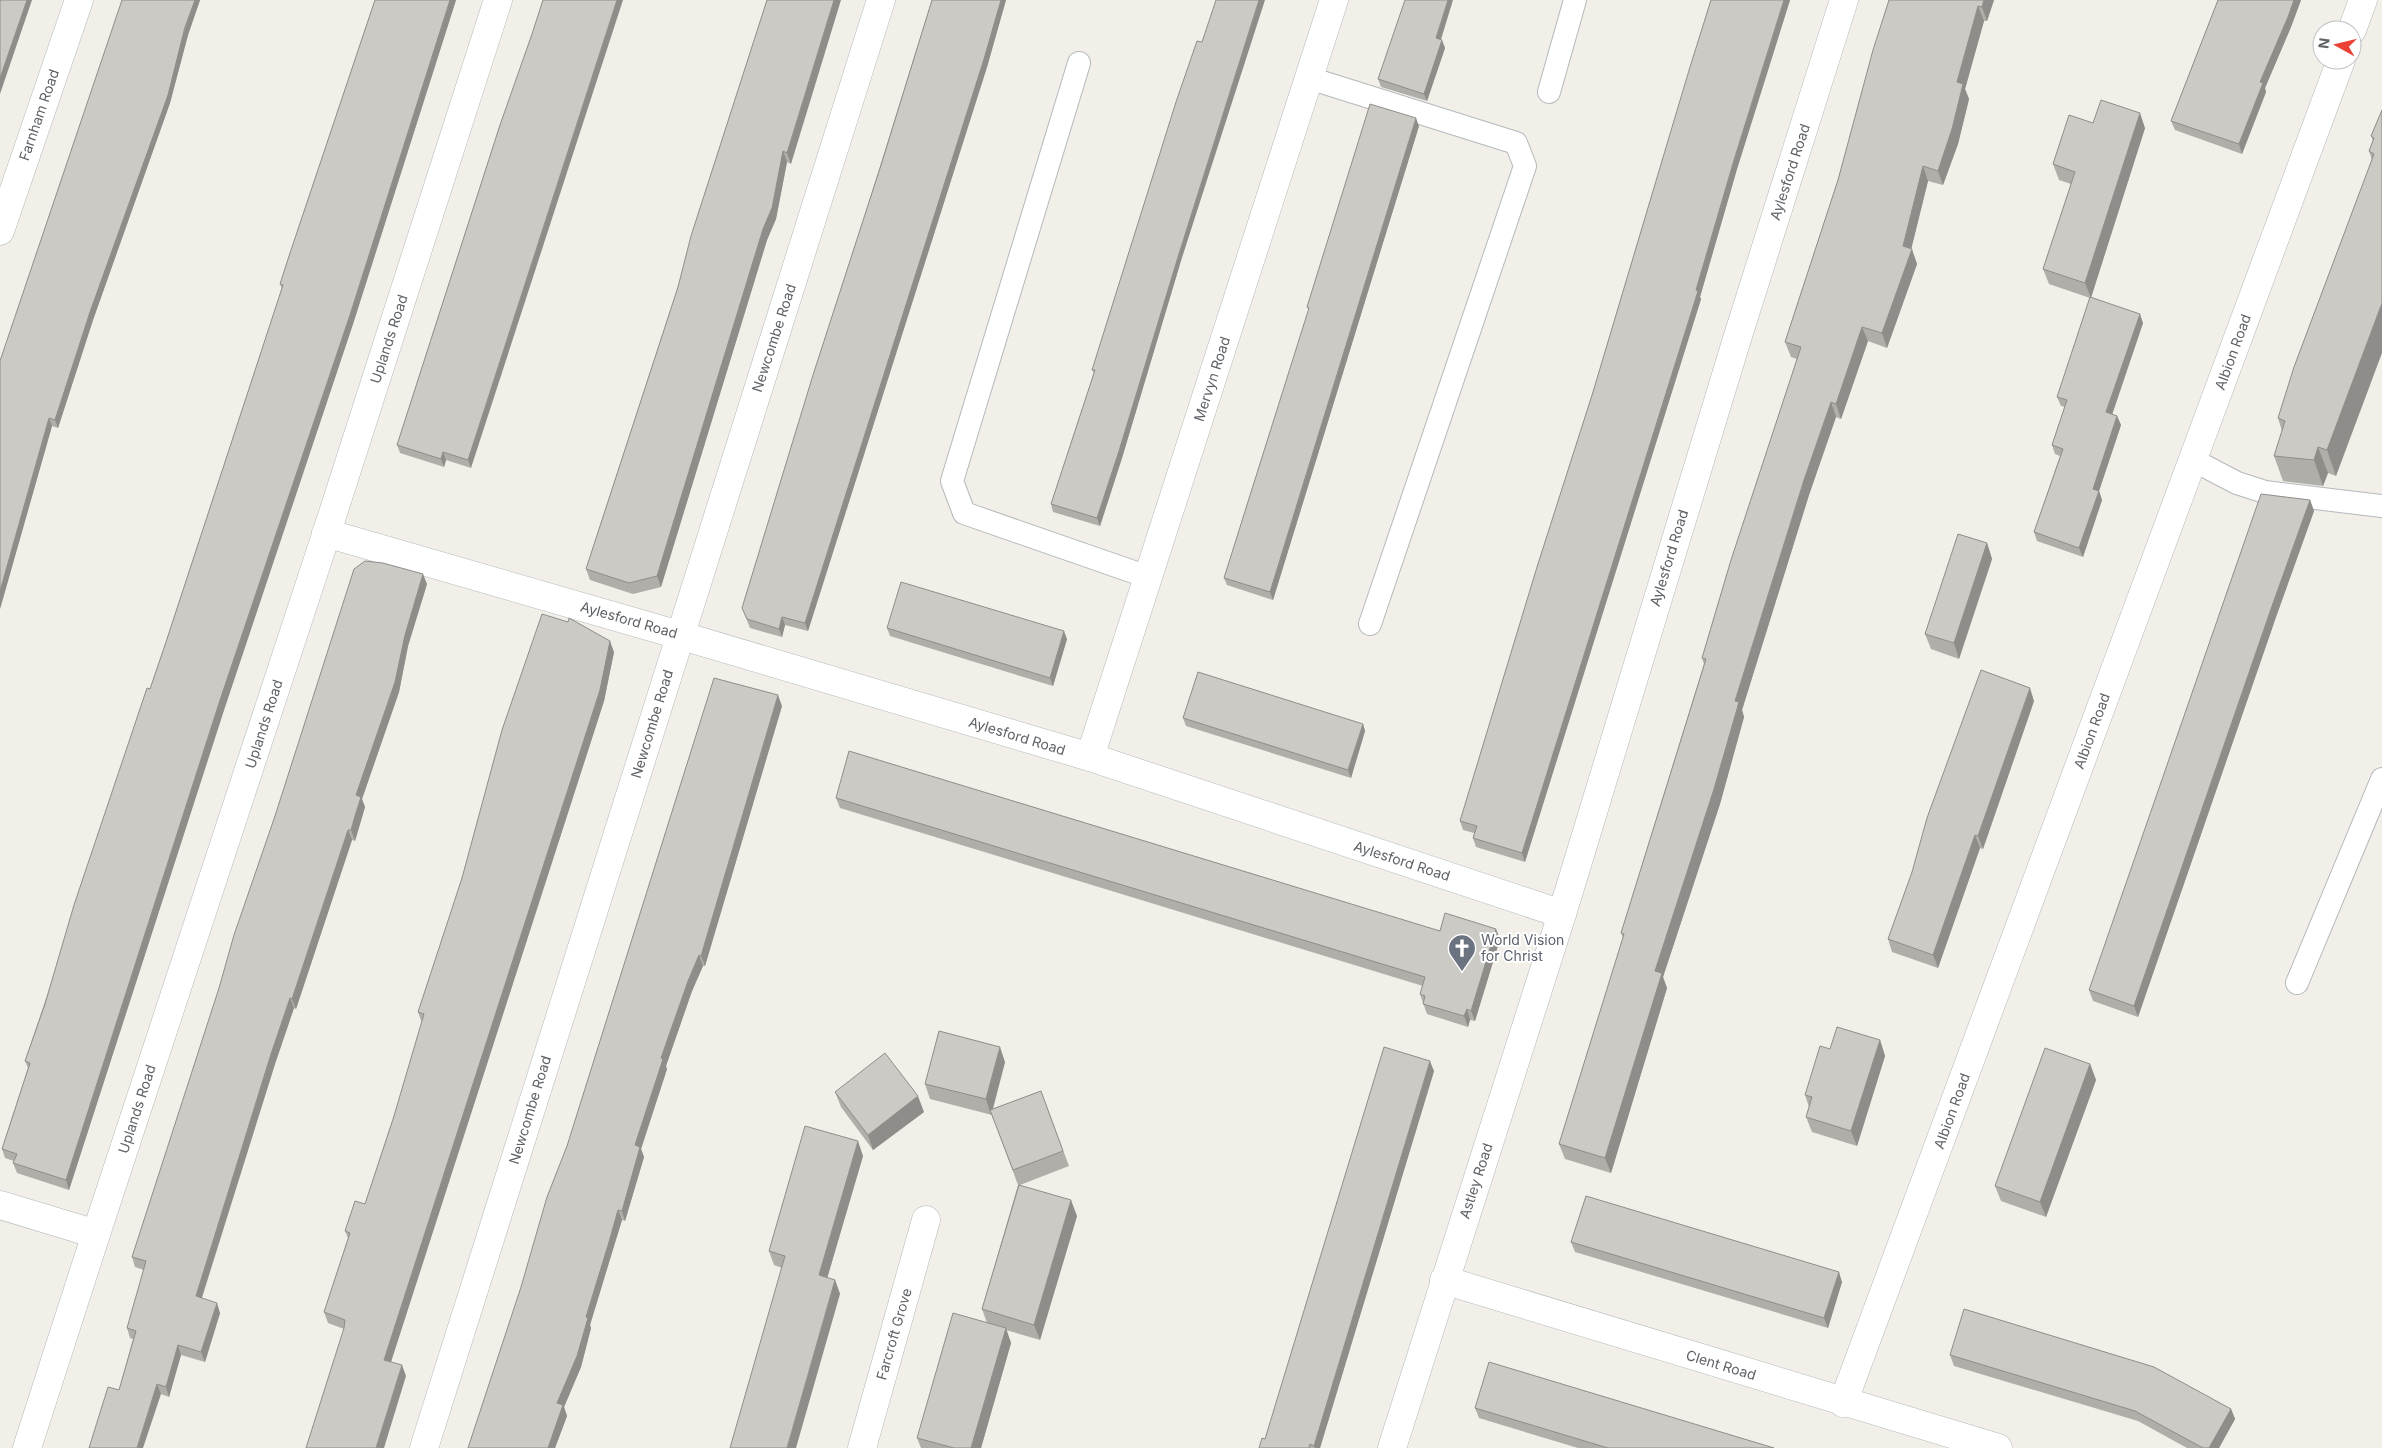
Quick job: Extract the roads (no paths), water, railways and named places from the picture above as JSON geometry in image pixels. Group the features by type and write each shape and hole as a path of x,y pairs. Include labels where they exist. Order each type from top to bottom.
{"street":[{"name":"Farnham Road","path":"0,231 78,0"},
{"name":"Uplands Road","path":"28,1448 498,0"},
{"name":"Newcombe Road","path":"424,1448 679,635 881,0"},
{"name":"Mervyn Road","path":"1090,758 1334,0"},
{"name":"Aylesford Road","path":"326,533 679,635 1090,758 1562,914 1722,386 1844,0"},
{"path":"2356,20 2363,0"},
{"name":"Albion Road","path":"1844,1402 2337,70"},
{"name":"Astley Road","path":"1392,1448 1562,914"},
{"path":"0,1205 96,1234"},
{"name":"Farcroft Grove","path":"862,1448 926,1220"},
{"name":"Clent Road","path":"1444,1280 1998,1448"}],"lane":[{"path":"1550,92 1575,0"},
{"path":"1079,62 952,481 964,513 1148,577"},
{"path":"1309,78 1516,142 1525,166 1370,624"},
{"path":"2193,460 2236,483 2265,492 2382,506"},
{"path":"2297,983 2382,779"}],"place":[{"name":"World Vision for Christ","path":"1462,972"}]}
